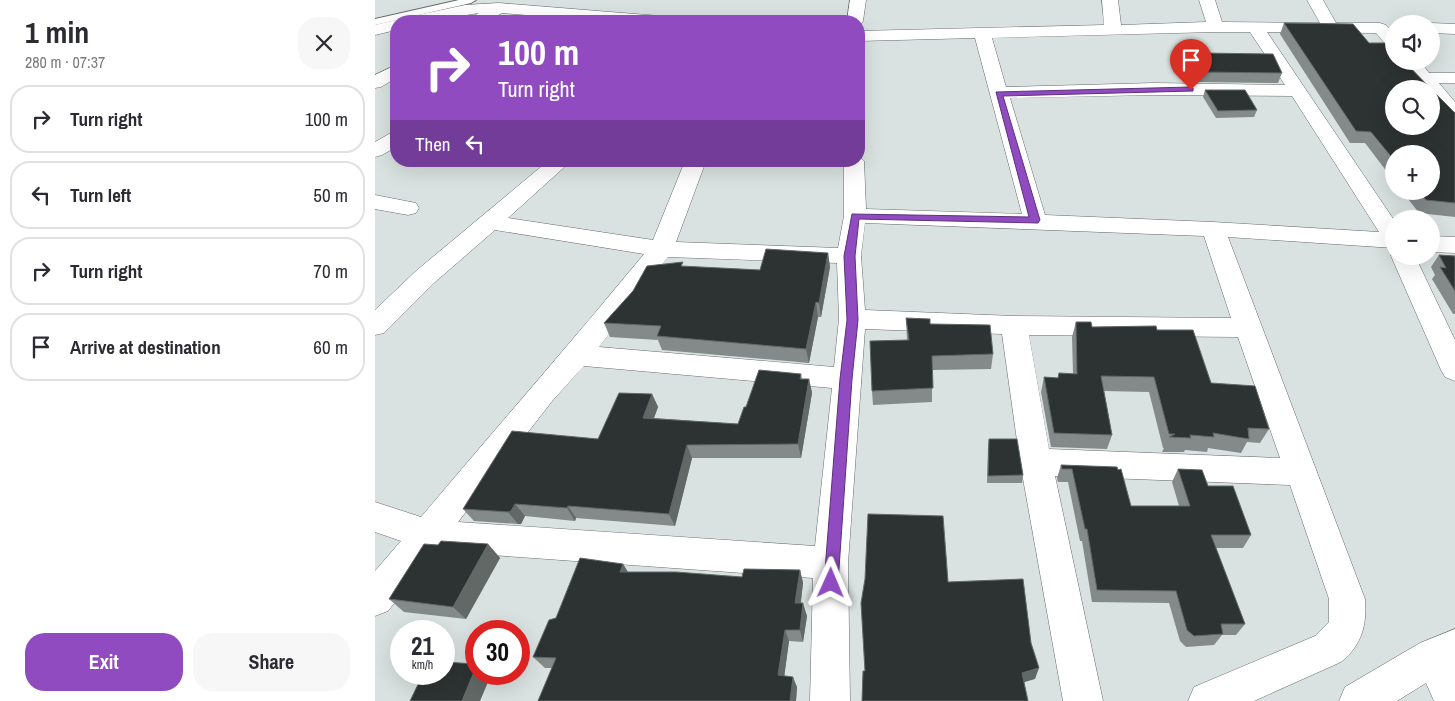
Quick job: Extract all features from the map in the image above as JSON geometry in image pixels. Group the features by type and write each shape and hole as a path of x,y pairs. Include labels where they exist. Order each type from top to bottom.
{"street":[{"path":"856,15 858,0"},
{"path":"1110,0 1113,30"},
{"path":"1207,0 1215,27"},
{"path":"1315,0 1331,28"},
{"path":"487,15 499,8"},
{"path":"434,15 459,9 499,8 551,15"},
{"path":"375,30 390,26"},
{"path":"865,36 1215,27 1385,28"},
{"path":"1255,28 1299,91 1385,226"},
{"path":"1440,28 1455,29"},
{"path":"982,33 1035,220"},
{"path":"1417,70 1455,114"},
{"path":"375,83 390,74"},
{"path":"1424,78 1455,78"},
{"path":"999,94 1155,89 1299,91"},
{"path":"375,94 390,93"},
{"path":"375,152 390,142"},
{"path":"375,326 425,277 554,167"},
{"path":"375,599 543,392 577,355 661,249 694,167"},
{"path":"831,701 831,563 852,320 849,256 855,216 854,167"},
{"path":"375,202 408,208"},
{"path":"855,216 1035,220 1385,239"},
{"path":"491,222 661,249 849,256"},
{"path":"1208,701 1328,649 1343,637 1348,620 1347,599 1213,229"},
{"path":"1440,244 1455,245"},
{"path":"1407,265 1455,370"},
{"path":"852,320 1014,325 1248,328"},
{"path":"1014,325 1037,462 1083,701"},
{"path":"577,355 846,379"},
{"path":"1037,462 1301,472"},
{"path":"375,517 429,534 831,563"},
{"path":"1359,701 1445,652 1454,701"}],"lane":[{"path":"406,15 471,0"},
{"path":"375,22 390,19"}],"building":[{"path":"1284,23 1353,24 1369,43 1385,43 1385,70 1413,70 1423,80 1385,80 1385,135 1440,135 1440,98 1455,113 1455,203 1426,200 1440,200 1440,145 1385,145 1385,149 1371,132 1356,131"},
{"path":"1200,53 1273,54 1282,73 1199,72"},
{"path":"1205,90 1245,90 1257,110 1218,111"},
{"path":"766,249 828,253 819,303 816,302 806,349 657,336 661,326 604,323 633,291 647,266 683,262 681,266 760,270"},
{"path":"1440,255 1455,256 1455,291 1440,267 1446,268"},
{"path":"906,318 930,319 930,324 990,325 993,354 932,356 933,388 872,391 870,341 909,340"},
{"path":"1076,322 1091,322 1092,327 1156,326 1157,330 1193,330 1211,383 1255,386 1269,429 1248,428 1249,439 1213,433 1214,437 1190,435 1191,438 1169,437 1175,434 1169,434 1154,377 1101,376 1112,435 1054,433 1044,377 1058,378 1059,373 1077,374"},
{"path":"759,370 801,374 800,379 809,379 798,444 687,445 669,514 515,504 511,511 508,512 463,509 512,431 598,439 619,393 652,394 643,418 738,424"},
{"path":"989,439 1017,439 1023,475 988,476"},
{"path":"1061,465 1117,467 1118,470 1121,469 1131,506 1190,506 1178,469 1202,470 1208,486 1233,486 1251,535 1211,535 1245,624 1221,624 1223,634 1194,636 1187,630 1176,591 1097,590 1087,529 1085,529 1072,469 1062,469"},
{"path":"868,514 943,516 948,582 1023,579 1031,643 1039,668 1022,673 1028,701 862,701 863,671 865,671 861,603 865,579"},
{"path":"441,541 488,544 453,607 389,599 424,544 438,545"},
{"path":"580,558 623,564 620,572 676,572 742,577 744,569 800,570 795,603 803,603 800,630 785,630 778,675 793,677 790,701 538,701 556,658 533,657 549,620 556,618"},
{"path":"455,663 465,663 465,685 469,685 462,701 410,701 418,685 455,685"}],"route":[{"path":"831,583 831,563 852,320 849,256 855,216 1035,220 999,94 1155,89 1191,90"}]}
